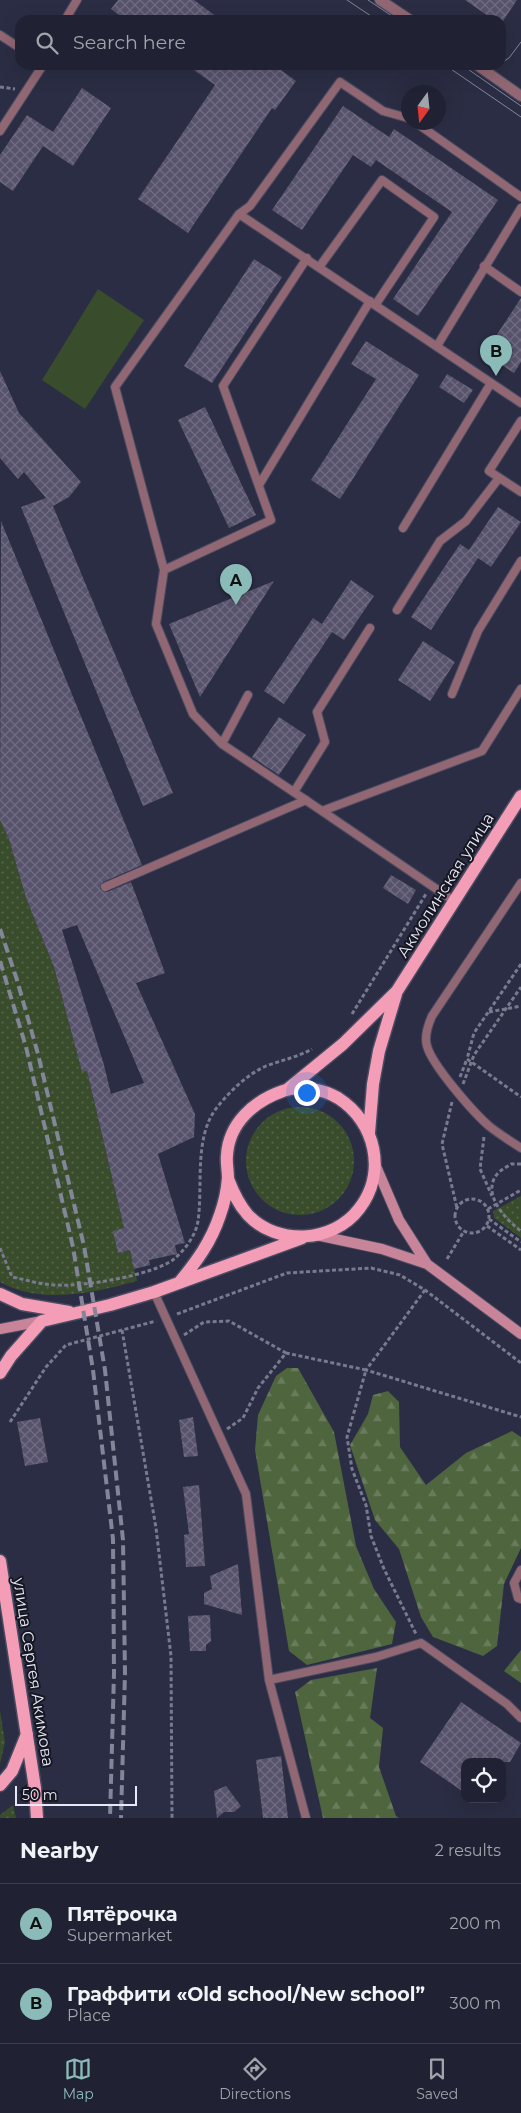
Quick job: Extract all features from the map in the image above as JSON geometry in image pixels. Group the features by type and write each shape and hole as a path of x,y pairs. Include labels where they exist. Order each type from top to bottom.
{"main road":[{"name":"Акмолинская улица","path":"397,991 521,796"},
{"path":"180,1283 211,1240 221,1213 228,1179 227,1154 233,1131 246,1111 266,1097 288,1089 344,1044 397,991"},
{"path":"369,1132 373,1084 379,1051 397,991"},
{"path":"288,1089 313,1089 336,1097 356,1112 369,1132 376,1164 399,1220 428,1264"},
{"path":"0,1329 110,1305 154,1292 340,1226 358,1210 371,1188 376,1164"},
{"path":"228,1179 236,1198 248,1215 265,1228 285,1235 311,1236 382,1249 428,1264 521,1334"},
{"path":"0,1294 22,1304 71,1313"},
{"path":"0,1373 11,1356 42,1321"},
{"name":"улица Сергея Акимова","path":"0,1561 27,1734 37,1818"},
{"path":"0,1785 12,1771 27,1734"}],"street":[{"path":"380,0 402,15"},
{"path":"484,70 521,96"}],"lane":[{"path":"67,15 77,0"},
{"path":"0,35 15,45"},
{"path":"0,131 39,70"},
{"path":"401,116 383,111 340,82 250,206 239,214 115,387 164,570 156,624 193,714 222,744 454,901"},
{"path":"425,130 521,197"},
{"path":"259,485 373,302 434,217 382,180 320,266"},
{"path":"437,346 521,208"},
{"path":"239,214 320,266 521,403"},
{"path":"164,570 271,520 223,386 307,258"},
{"path":"484,266 521,292"},
{"path":"403,528 491,383"},
{"path":"521,421 489,471 521,492"},
{"path":"397,610 440,541 466,521 499,478"},
{"path":"452,694 478,631 521,560"},
{"path":"294,792 326,742 317,712 370,628"},
{"path":"322,810 482,751 521,689"},
{"path":"222,744 248,695"},
{"path":"105,887 306,800"},
{"path":"521,883 432,1016 427,1027 427,1046 433,1060 457,1091 489,1126 521,1148"},
{"path":"154,1292 246,1494 269,1680 306,1818"},
{"path":"521,1570 514,1583 518,1598 521,1599"},
{"path":"269,1680 376,1658 421,1643 506,1704 521,1718"}],"path":[{"path":"457,1208 465,1200 480,1201 488,1209 489,1219 487,1226 480,1232 464,1231 457,1222 457,1208 442,1144 474,1033 521,964"},
{"path":"457,1091 474,1055 521,987"},
{"path":"489,1012 521,1006"},
{"path":"467,1059 521,1097"},
{"path":"484,1134 480,1169 496,1204 510,1224 521,1231"},
{"path":"493,1198 492,1188 497,1174 511,1164 521,1164"},
{"path":"488,1209 521,1190"},
{"path":"489,1219 521,1242"},
{"path":"487,1226 521,1250"},
{"path":"447,1258 464,1231"},
{"path":"0,1248 12,1277"},
{"path":"10,1422 46,1366 66,1346 165,1318 287,1273 371,1268 400,1275 425,1290 521,1363"},
{"path":"421,1643 384,1569 371,1536 366,1505 352,1469 347,1437 366,1370 425,1290"},
{"path":"175,1341 204,1322 229,1321 286,1353 366,1370 521,1417"},
{"path":"122,1330 156,1528 172,1656 172,1818"},
{"path":"219,1435 244,1418 258,1388 286,1353"}],"green space":[{"path":"98,289 144,320 85,409 42,380"},
{"path":"0,820 9,839 26,898 54,967 82,1072 87,1071 124,1228 118,1253 130,1250 137,1281 85,1293 67,1295 32,1293 0,1282"},
{"path":"300,1107 321,1111 338,1123 350,1140 354,1161 350,1182 338,1199 321,1211 300,1215 279,1211 262,1199 250,1182 246,1161 250,1140 262,1123 279,1111"},
{"path":"521,1196 521,1238 494,1218 493,1211"},
{"path":"287,1368 298,1368 334,1432 356,1546 374,1589 396,1622 392,1644 307,1665 289,1651 255,1450 258,1415 276,1376"},
{"path":"388,1391 399,1402 400,1447 426,1485 466,1453 512,1431 521,1437 521,1548 504,1584 497,1646 483,1656 433,1637 421,1617 399,1549 375,1520 350,1445 368,1414 373,1395"},
{"path":"521,1650 521,1683 504,1671"},
{"path":"377,1668 370,1718 383,1728 379,1767 396,1816 399,1818 323,1818 295,1692 311,1680"},
{"path":"0,1711 5,1742 0,1764"},
{"path":"13,1805 16,1818 0,1818 0,1815"}],"building":[{"path":"118,0 194,0 214,15 119,15 111,9"},
{"path":"465,0 517,0 506,16 487,15"},
{"path":"194,70 281,70 296,81 275,110 272,108 188,233 138,199 215,85"},
{"path":"82,88 111,108 73,166 43,146 13,191 0,182 0,155 27,115 53,132"},
{"path":"343,106 389,137 394,129 498,200 418,316 393,299 452,212 376,160 371,167 353,155 302,230 272,210"},
{"path":"254,259 282,277 212,383 184,366"},
{"path":"521,298 521,362 514,373 484,354"},
{"path":"366,341 419,375 340,499 311,480 376,379 351,364"},
{"path":"0,371 19,413 81,482 69,497 53,506 173,793 143,806 21,507 46,498 24,472 18,479 0,458"},
{"path":"447,374 473,390 464,403 439,387"},
{"path":"205,407 256,515 229,528 178,420"},
{"path":"498,507 521,522 491,567 478,558 431,630 411,617 460,544 469,550"},
{"path":"1,521 142,865 103,882 100,889 107,892 131,882 165,973 136,983 195,1114 194,1137 158,1154 185,1243 175,1245 177,1254 149,1260 150,1265 134,1269 130,1250 118,1253 113,1231 124,1228 87,1071 82,1072 54,967 26,898 9,839 0,820","holes":["77,925 144,1083 111,1094 104,1065 62,930"]},
{"path":"351,580 374,596 344,640 332,632 284,704 264,691 313,618 322,624"},
{"path":"274,581 200,697 169,624"},
{"path":"423,641 455,662 430,701 398,680"},
{"path":"279,717 306,735 279,775 252,757"},
{"path":"391,875 416,890 408,904 383,888"},
{"path":"193,1417 198,1456 184,1457 179,1420"},
{"path":"40,1418 48,1462 25,1466 17,1422"},
{"path":"199,1485 205,1566 186,1567 184,1535 189,1534 183,1487"},
{"path":"238,1564 242,1615 204,1604 204,1593 212,1589 210,1576"},
{"path":"210,1615 211,1641 206,1645 206,1651 190,1651 188,1616"},
{"path":"461,1702 521,1743 510,1762 506,1762 506,1758 461,1758 461,1790 420,1762"},
{"path":"281,1756 288,1818 263,1818 256,1760"},
{"path":"226,1786 241,1806 234,1812 224,1812 217,1818 214,1791"}],"tram line":[{"path":"347,0 370,15"},
{"path":"368,0 390,15"},
{"path":"506,60 521,42"},
{"path":"452,70 521,117"},
{"path":"469,70 521,106"}],"railway":[{"path":"0,929 38,1054 84,1246 105,1370 123,1540 125,1673 121,1818"},
{"path":"0,961 26,1047 73,1247 93,1370 113,1539 114,1673 110,1818"}],"place":[{"name":"Граффити «Old school/New school”","path":"496,376"},
{"name":"Пятёрочка","path":"236,605"}]}
